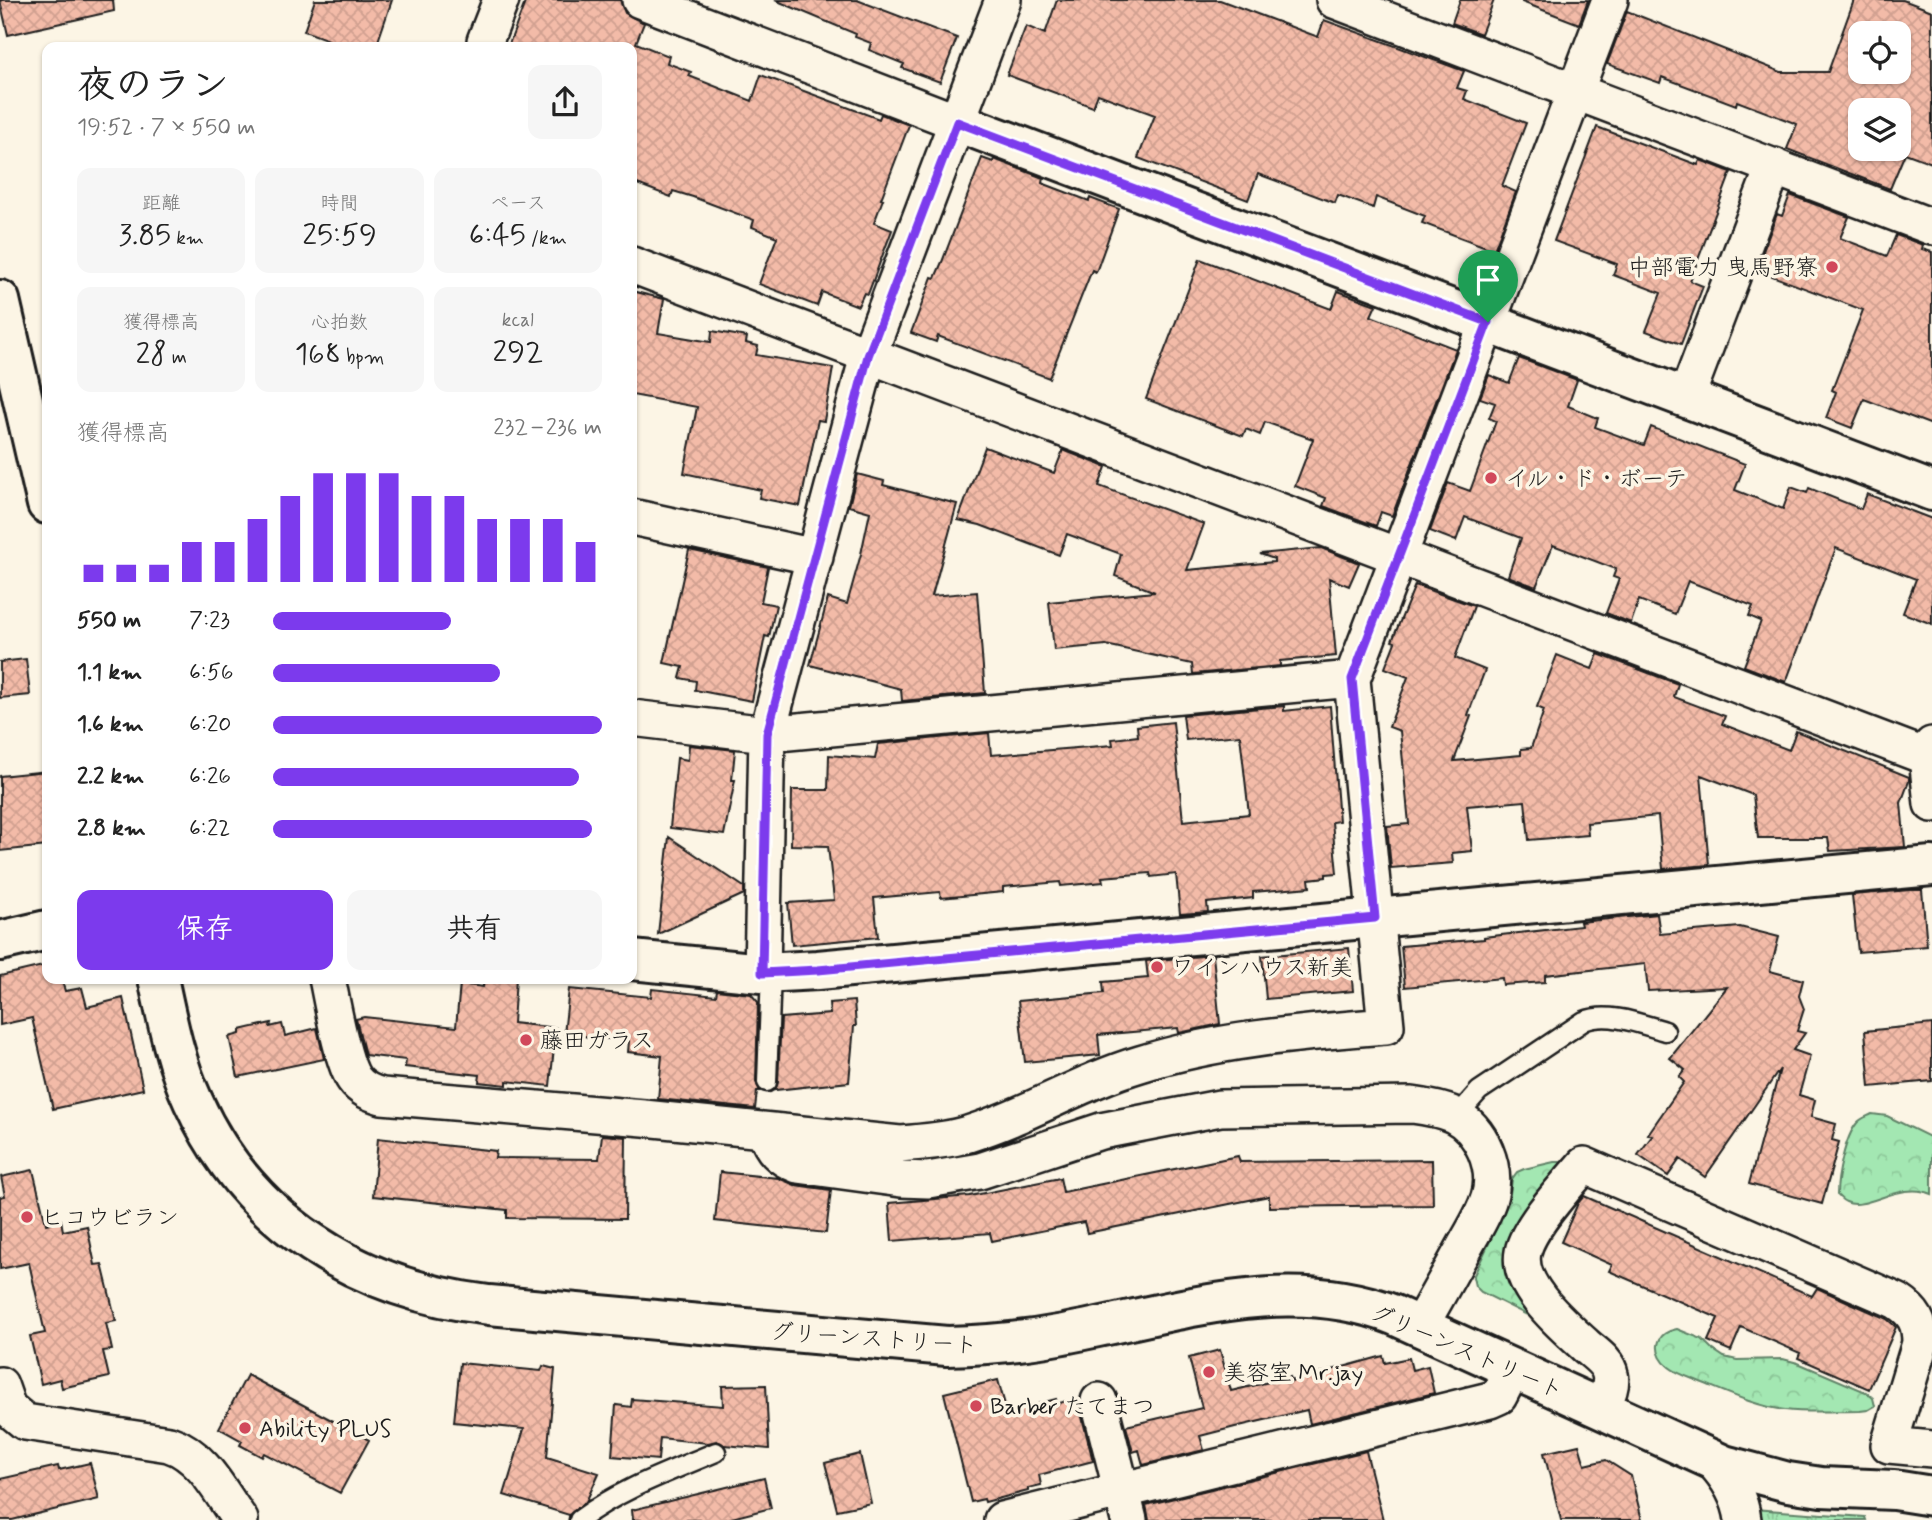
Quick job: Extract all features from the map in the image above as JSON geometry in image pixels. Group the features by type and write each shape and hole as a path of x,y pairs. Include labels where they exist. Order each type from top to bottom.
{"street":[{"path":"485,42 501,0"},
{"path":"640,0 1932,491"},
{"path":"766,972 767,734 868,356 1003,0"},
{"path":"1334,0 1932,227"},
{"path":"328,984 347,1065 354,1080 366,1091 382,1096 900,1144 933,1142 966,1135 1097,1079 1180,1053 1265,1037 1386,1026 1352,679 1610,0"},
{"path":"1686,398 1774,166"},
{"path":"637,267 1399,556 1930,751 1932,804"},
{"path":"0,300 42,481"},
{"path":"637,518 814,557"},
{"path":"637,719 767,734 1352,679"},
{"path":"637,960 766,972 818,970 1932,866"},
{"path":"0,941 42,931"},
{"name":"グリーンストリート","path":"159,984 172,1041 193,1101 224,1156 244,1180 265,1203 313,1244 368,1274 427,1295 489,1305 947,1346 1022,1342 1223,1302 1287,1295 1350,1302 1381,1310 1420,1326 1711,1459 1755,1475 1821,1487 1894,1490 1932,1496"},
{"path":"765,1131 771,1147 782,1159 798,1165 901,1179 928,1180 980,1171 1101,1131 1220,1108 1412,1105 1435,1108 1456,1116 1474,1132 1486,1152 1491,1174 1490,1196 1481,1218 1420,1326"},
{"path":"1601,1409 1611,1383 1610,1371 1565,1327 1530,1287 1523,1270 1522,1251 1530,1235 1553,1200 1584,1165 1897,1301 1911,1310 1920,1325 1920,1343 1889,1445 1932,1449"},
{"path":"1002,1520 1125,1505 1490,1400 1499,1396 1513,1369"},
{"path":"1099,1401 1125,1505"},
{"path":"3,1403 25,1422 169,1444 180,1448 199,1462 240,1520"},
{"path":"1711,1459 1726,1474 1737,1494 1743,1520"}],"lane":[{"path":"766,972 767,1082"},
{"path":"1456,1116 1479,1091 1591,1018 1628,1021 1665,1031"},
{"path":"579,1520 626,1491 716,1452"}],"green space":[{"path":"1872,1114 1887,1116 1932,1138 1932,1194 1908,1191 1854,1204 1837,1195 1845,1147 1859,1121"},
{"path":"1560,1162 1564,1166 1544,1193 1533,1318 1481,1292 1475,1286 1473,1277 1509,1201 1512,1179 1517,1172 1524,1169"},
{"path":"1677,1329 1702,1339 1724,1357 1737,1360 1783,1359 1798,1363 1866,1392 1873,1398 1875,1406 1860,1411 1794,1411 1764,1406 1733,1395 1681,1374 1664,1363 1658,1351 1659,1341 1665,1334"},
{"path":"1753,1509 1865,1517 1866,1520 1756,1520"}],"building":[{"path":"0,0 113,0 114,11 8,35"},
{"path":"315,0 392,0 378,42 328,42 329,40 304,31"},
{"path":"526,0 620,0 625,13 644,23 636,42 510,42"},
{"path":"775,0 857,0 957,38 940,82 902,68 904,64 869,50 871,43 855,37 856,34"},
{"path":"1057,0 1220,0 1318,37 1324,20 1464,71 1457,88 1467,91 1464,99 1526,123 1502,186 1516,192 1494,250 1422,223 1425,216 1376,197 1373,208 1338,195 1335,203 1258,174 1248,200 1138,158 1155,115 1098,94 1093,107 1007,75 1026,26 1045,34"},
{"path":"1460,0 1494,0 1481,34 1452,23"},
{"path":"1522,0 1588,0 1579,24"},
{"path":"1854,0 1903,0 1932,11 1932,163 1911,155 1911,98 1848,98 1848,161 1902,161 1890,189 1787,149 1797,124 1737,101 1736,105 1662,77 1660,83 1607,64 1627,11 1781,72 1828,72"},
{"path":"637,43 669,56 667,63 691,72 689,76 752,101 761,75 879,119 881,114 909,125 874,223 892,230 868,294 864,293 858,306 822,292 817,306 759,284 777,237 752,227 754,220 673,191 671,197 637,184"},
{"path":"1597,127 1698,165 1700,160 1731,172 1690,281 1703,286 1681,344 1646,331 1661,293 1613,275 1617,264 1554,241"},
{"path":"982,158 993,162 994,159 1043,178 1042,183 1119,209 1096,272 1092,270 1049,378 938,336 936,342 911,333"},
{"path":"1790,195 1849,217 1840,238 1887,256 1896,235 1923,245 1922,249 1932,252 1932,425 1864,399 1852,428 1826,418 1836,392 1832,390 1863,310 1756,270 1777,214 1782,216"},
{"path":"1200,259 1331,309 1338,291 1376,305 1371,316 1456,349 1392,516 1381,512 1376,526 1323,506 1326,498 1295,486 1313,439 1265,422 1260,435 1246,429 1243,436 1146,399"},
{"path":"637,292 664,299 658,333 711,342 712,331 747,337 746,343 758,346 756,355 833,368 824,421 818,420 800,506 759,498 761,490 684,473 697,407 637,396"},
{"path":"1519,358 1577,380 1568,406 1598,418 1595,427 1644,445 1651,427 1745,464 1735,490 1783,509 1791,487 1807,493 1809,488 1861,509 1867,494 1932,519 1932,624 1903,613 1916,579 1836,548 1786,682 1744,666 1761,621 1749,616 1753,606 1688,581 1675,614 1639,600 1631,623 1606,613 1619,579 1613,577 1616,569 1553,545 1536,587 1508,576 1521,538 1465,517 1456,541 1430,531 1448,483 1470,491 1496,421 1489,418 1495,403 1480,398 1489,375 1509,383"},
{"path":"985,447 1054,473 1063,450 1106,467 1099,486 1204,524 1187,570 1274,562 1274,559 1260,554 1321,548 1359,563 1349,586 1329,578 1336,656 1280,661 1280,666 1193,674 1192,664 1106,645 1054,650 1049,602 1155,592 1115,576 1121,554 1067,534 1059,555 980,525 958,520"},
{"path":"857,474 884,481 883,485 957,504 932,596 977,592 985,693 902,701 901,689 810,665 828,598 847,604 861,554 870,512 849,506"},
{"path":"689,550 768,567 761,602 776,605 769,637 765,636 752,701 695,690 696,681 680,678 683,667 664,663"},
{"path":"1415,585 1474,606 1455,658 1485,670 1454,761 1521,755 1521,749 1531,748 1544,710 1537,707 1557,655 1592,669 1598,654 1678,684 1674,697 1725,716 1722,724 1789,750 1796,731 1909,777 1901,803 1905,847 1830,851 1828,838 1758,838 1753,795 1701,775 1709,865 1663,869 1658,816 1587,823 1588,835 1529,840 1525,801 1467,806 1472,851 1452,853 1453,863 1391,868 1387,826 1409,824 1400,731 1389,727 1408,677 1385,668 1395,642 1392,641"},
{"path":"26,659 30,695 0,698 0,662"},
{"path":"1284,706 1284,711 1330,706 1339,821 1332,822 1337,873 1309,879 1310,887 1253,892 1253,898 1207,903 1208,912 1180,914 1176,874 1102,877 1103,882 1061,886 1060,882 1003,887 1003,892 941,898 940,892 874,898 878,937 792,945 788,903 834,900 828,846 791,845 792,790 828,790 829,755 875,759 878,744 989,733 991,755 1113,745 1112,739 1138,736 1137,726 1173,722 1183,821 1249,814 1240,735 1186,740 1183,715"},
{"path":"689,745 735,750 732,780 735,780 724,835 670,828 677,758 688,760"},
{"path":"42,772 42,847 0,851 0,776"},
{"path":"669,837 744,887 744,894 658,934"},
{"path":"1922,890 1927,946 1858,952 1852,895"},
{"path":"1657,914 1660,934 1740,927 1779,937 1770,971 1803,980 1799,996 1804,1009 1797,1031 1805,1033 1793,1050 1810,1056 1799,1095 1815,1100 1811,1117 1836,1124 1832,1140 1839,1142 1822,1204 1749,1184 1780,1069 1705,1177 1680,1159 1668,1176 1638,1155 1652,1136 1648,1134 1684,1082 1679,1077 1685,1070 1670,1058 1727,987 1648,991 1645,964 1545,975 1545,982 1503,985 1502,978 1405,987 1401,946 1484,939 1581,926 1580,922"},
{"path":"1349,948 1353,991 1266,999 1262,956"},
{"path":"1213,955 1220,1024 1179,1033 1178,1028 1098,1035 1100,1055 1025,1062 1018,1001 1104,993 1103,982 1148,978 1146,961"},
{"path":"42,966 42,984 63,984 65,991 82,988 87,1007 123,998 143,1089 53,1109 32,1018 0,1025 0,976"},
{"path":"460,984 483,987 483,984 516,984 513,1023 556,1028 550,1086 507,1081 507,1085 479,1082 480,1075 405,1067 406,1060 365,1055 356,1019 364,1017 456,1027"},
{"path":"569,989 651,997 652,989 716,996 717,990 751,994 758,1002 756,1082 760,1091 757,1091 755,1109 658,1099 662,1056 628,1052 629,1041 564,1034"},
{"path":"854,1001 856,1026 849,1082 775,1090 778,1082 781,1018 830,1014 829,1003"},
{"path":"271,1023 270,1027 282,1024 285,1036 317,1028 324,1059 238,1077 229,1037 240,1034 240,1030"},
{"path":"1932,1024 1932,1081 1870,1087 1865,1031"},
{"path":"602,1135 626,1137 625,1219 507,1218 507,1210 373,1196 378,1138 496,1151 495,1158 599,1159"},
{"path":"1238,1156 1240,1162 1432,1160 1433,1205 1269,1207 1269,1196 1087,1233 1084,1222 992,1241 990,1233 892,1241 889,1203 970,1196 1060,1178 1063,1192"},
{"path":"33,1170 46,1224 61,1220 63,1231 87,1226 95,1265 102,1264 116,1321 106,1323 112,1350 103,1351 109,1377 62,1388 60,1379 41,1384 30,1336 45,1333 29,1263 0,1269 0,1197 5,1196 1,1177"},
{"path":"720,1172 778,1178 795,1185 831,1190 826,1233 715,1221"},
{"path":"1584,1196 1812,1296 1817,1288 1887,1319 1896,1327 1869,1389 1798,1358 1800,1353 1741,1327 1731,1351 1708,1341 1718,1318 1609,1271 1612,1265 1561,1242 1578,1203"},
{"path":"1220,1350 1231,1391 1290,1377 1292,1381 1383,1356 1385,1363 1409,1358 1412,1370 1428,1366 1434,1393 1310,1424 1307,1410 1239,1426 1200,1436 1204,1450 1143,1465 1139,1450 1133,1452 1126,1426 1202,1408 1189,1358"},
{"path":"460,1363 541,1371 543,1366 555,1369 547,1457 599,1473 586,1502 569,1515 504,1495 524,1429 454,1422"},
{"path":"247,1375 369,1440 340,1493 264,1453 262,1457 240,1445 242,1441 219,1428"},
{"path":"998,1380 1007,1412 1056,1399 1057,1404 1069,1400 1071,1407 1079,1405 1093,1461 1039,1475 1041,1485 1028,1488 1028,1491 985,1502 984,1499 971,1502 944,1393"},
{"path":"766,1385 769,1449 724,1445 717,1441 708,1443 660,1438 658,1460 612,1456 616,1405 631,1407 632,1399 723,1406 722,1386"},
{"path":"1579,1445 1585,1465 1606,1460 1631,1476 1642,1520 1561,1520 1544,1453"},
{"path":"1366,1451 1383,1520 1149,1520 1146,1505"},
{"path":"860,1454 871,1503 837,1510 825,1463"},
{"path":"90,1463 99,1499 12,1520 0,1520 0,1479 58,1466 59,1470"},
{"path":"764,1478 771,1508 724,1520 633,1520 632,1510"}],"place":[{"name":"中部電力 曳馬野寮","path":"1832,267"},
{"name":"イル・ド・ボーテ","path":"1491,478"},
{"name":"ワインハウス新美","path":"1157,967"},
{"name":"藤田ガラス","path":"526,1040"},
{"name":"ヒコウビラン","path":"27,1217"},
{"name":"美容室 Mr.jay","path":"1209,1372"},
{"name":"Barber たてまつ","path":"976,1406"},
{"name":"Ability PLUS","path":"245,1428"}],"route":[{"path":"957,122 1488,322 1352,679 1375,918 762,973 767,734 868,356 957,122"}]}
